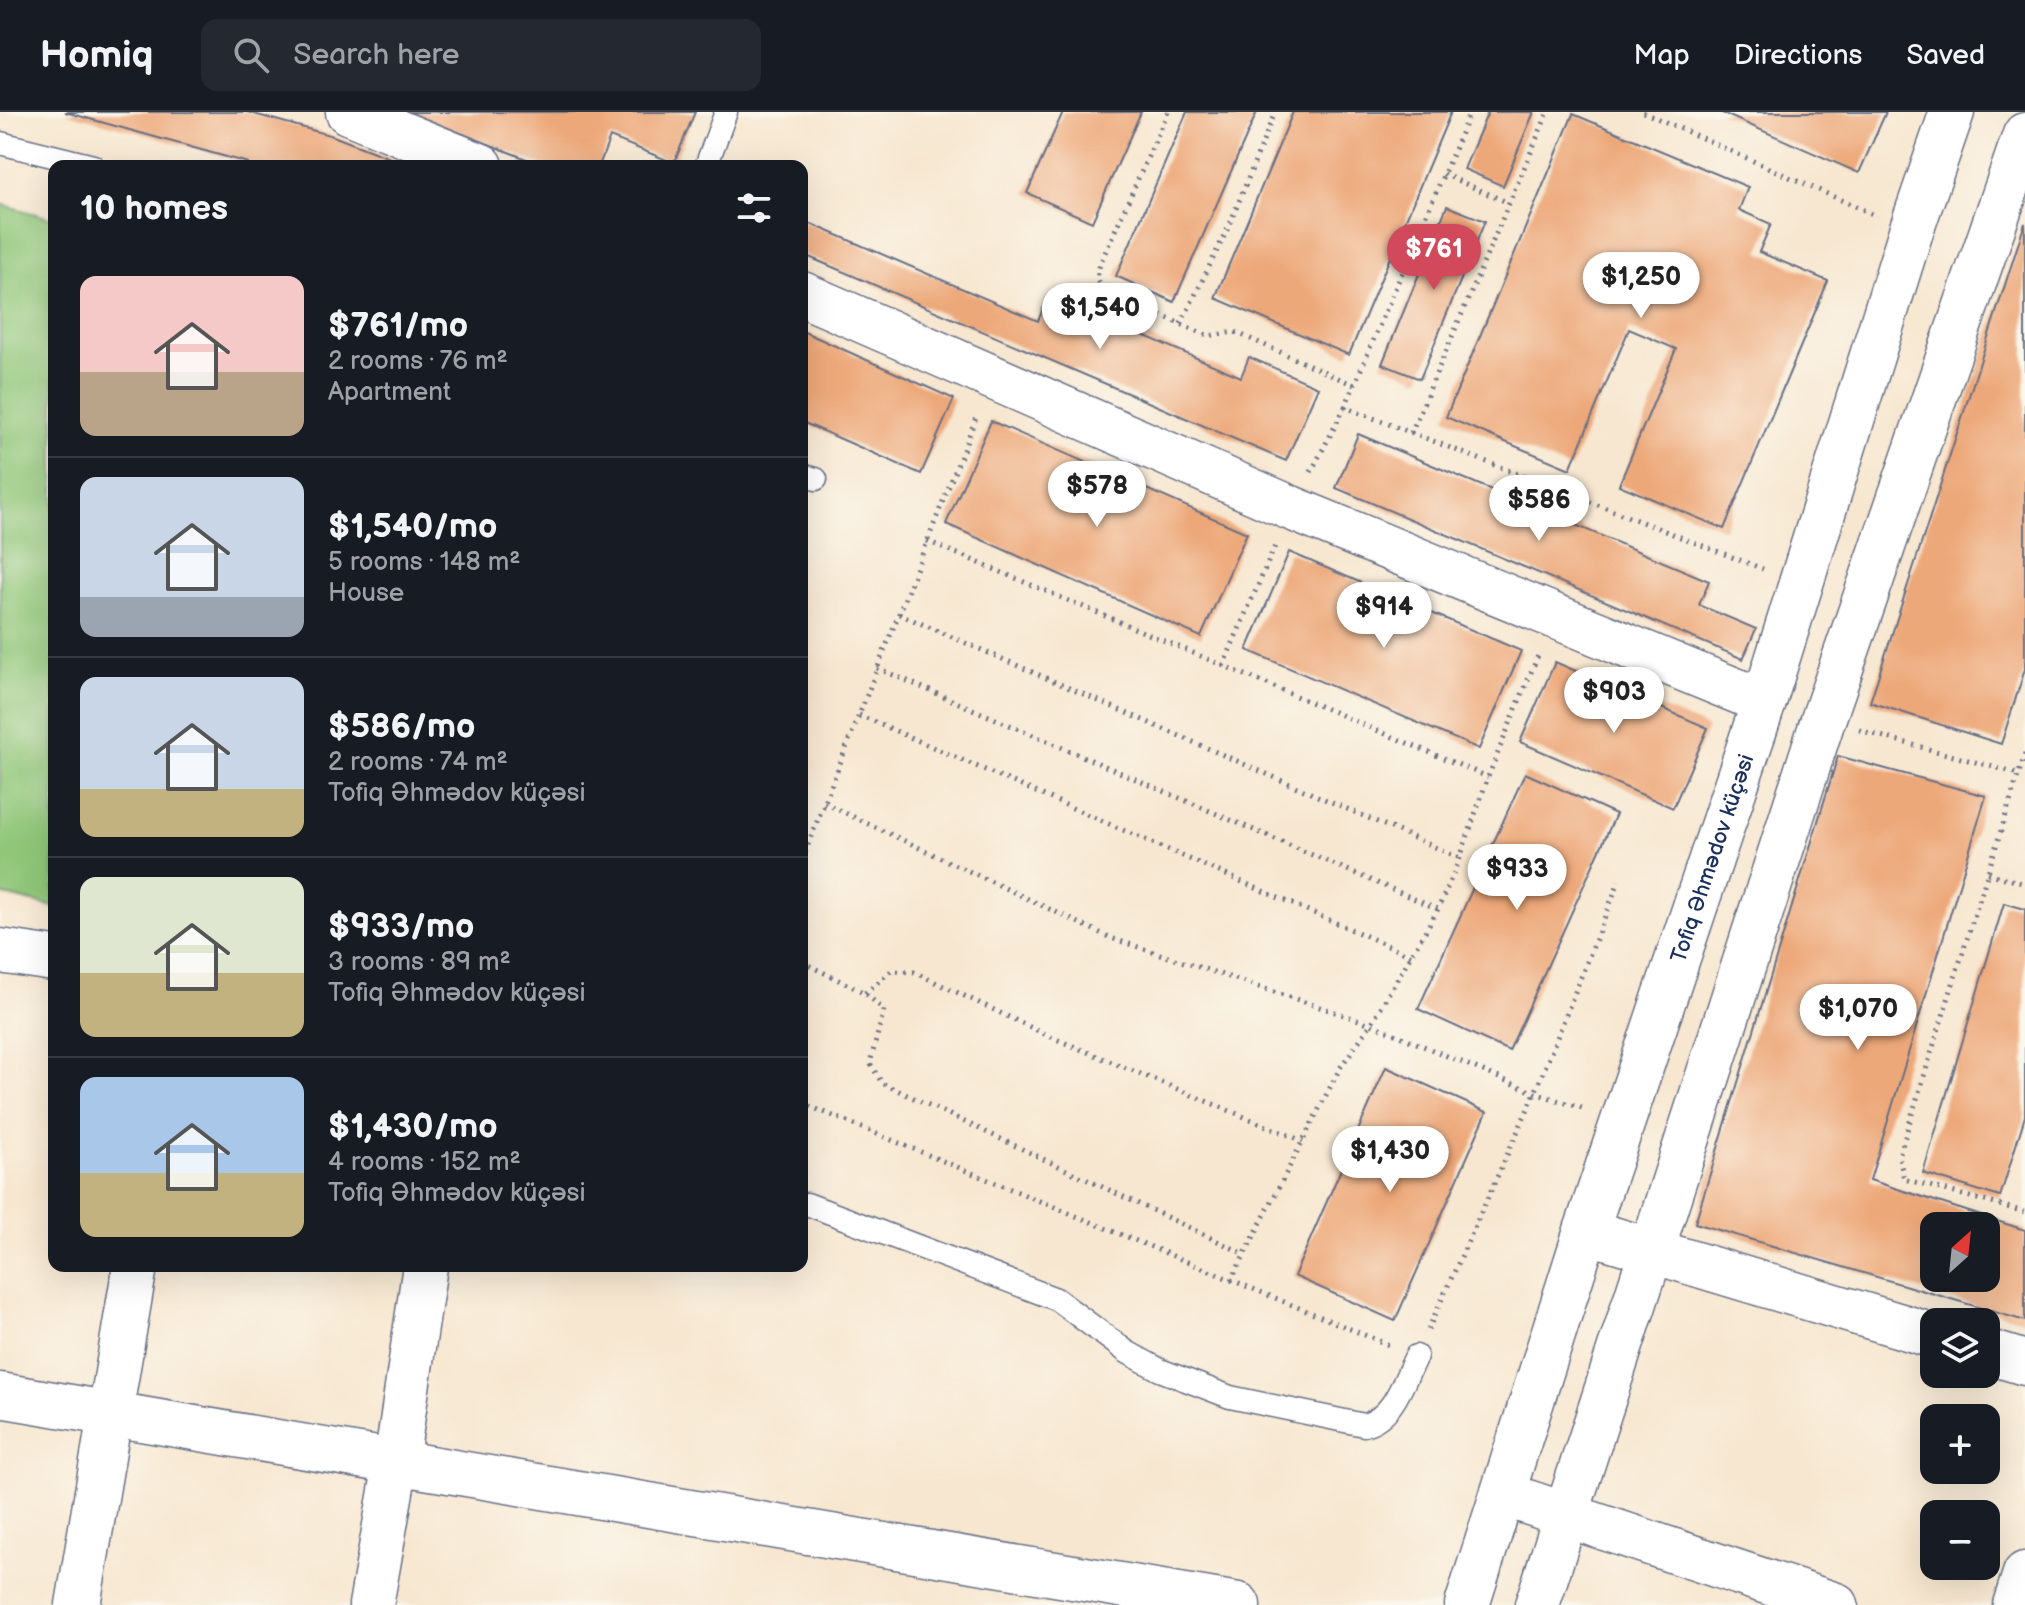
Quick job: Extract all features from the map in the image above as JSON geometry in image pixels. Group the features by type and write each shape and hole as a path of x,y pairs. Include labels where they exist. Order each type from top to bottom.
{"street":[{"path":"348,112 466,160"},
{"name":"Tofiq Əhmədov küçəsi","path":"1467,1605 1586,1231 1764,702 1911,231 1952,112"},
{"path":"1537,1605 1823,720 2025,135"},
{"path":"808,297 1291,508 1764,702"},
{"path":"0,951 48,958"},
{"path":"1586,1231 1920,1332"},
{"path":"78,1605 134,1272"},
{"path":"371,1605 424,1272"},
{"path":"2000,1355 2025,1363"},
{"path":"0,1395 1238,1605"},
{"path":"1503,1494 1836,1605"},
{"path":"2015,1605 2025,1574"}],"lane":[{"path":"708,160 726,112"},
{"path":"0,143 69,160"},
{"path":"808,1204 1056,1299 1138,1358 1160,1370 1230,1397 1364,1425 1375,1422 1388,1411 1416,1356"}],"path":[{"path":"1168,112 1096,275 1098,283 1106,292 1209,336 1235,332 1354,385"},
{"path":"1181,324 1229,226 1275,112"},
{"path":"1223,666 1291,508 1345,407 1470,112"},
{"path":"1411,433 1548,112"},
{"path":"1643,112 1911,231"},
{"path":"1443,174 1509,203"},
{"path":"808,844 992,376"},
{"path":"1345,407 1802,584"},
{"path":"927,541 1488,777"},
{"path":"899,614 1460,858"},
{"path":"1231,1281 1340,1068 1371,1024 1438,909 1555,615"},
{"path":"877,668 1438,909"},
{"path":"859,715 1412,956"},
{"path":"1823,720 2019,774"},
{"path":"2025,754 1899,1156 1904,1179 2025,1212"},
{"path":"824,803 1111,938 1371,1024 1535,1093 1624,1122"},
{"path":"1988,873 2025,884"},
{"path":"808,1105 1416,1356 1535,1093 1619,881"},
{"path":"808,965 865,993 884,1010 870,1063 882,1083 1245,1254"},
{"path":"865,993 891,971 914,972 1051,1037 1303,1141"}],"green space":[{"path":"0,204 48,217 48,906 0,894"}],"building":[{"path":"65,112 247,112 333,136 395,160 237,160"},
{"path":"408,112 695,112 675,160 667,160 610,137 601,160 529,160"},
{"path":"1063,112 1141,112 1092,222 1027,193"},
{"path":"1187,112 1257,112 1174,302 1116,276"},
{"path":"1293,112 1451,112 1349,355 1215,298"},
{"path":"1488,112 1534,112 1503,186 1464,169"},
{"path":"1720,112 1886,112 1859,173"},
{"path":"1573,114 1748,187 1739,210 1771,224 1759,252 1828,281 1724,529 1619,485 1676,349 1629,329 1570,469 1446,417"},
{"path":"1447,206 1485,221 1420,379 1382,364"},
{"path":"808,223 1038,321 1049,295 1241,377 1249,357 1318,387 1286,461 808,257"},
{"path":"2025,223 2025,669 2001,744 1870,702"},
{"path":"808,334 954,399 921,474 808,425"},
{"path":"991,421 1247,533 1201,637 946,524"},
{"path":"1358,434 1709,581 1699,605 1756,629 1743,659 1336,488"},
{"path":"1289,552 1521,651 1479,749 1247,650"},
{"path":"1555,662 1708,728 1673,808 1520,742"},
{"path":"1838,756 1986,796 1870,1180 1969,1212 1920,1212 1920,1290 1695,1223"},
{"path":"1525,773 1616,814 1509,1051 1418,1009"},
{"path":"2004,903 2025,909 2025,1116 2000,1197 1923,1173"},
{"path":"1386,1067 1487,1112 1395,1321 1294,1276"},
{"path":"2000,1222 2025,1230 2025,1321 2000,1314 2000,1308 1981,1308 1927,1292 2000,1292"}]}
